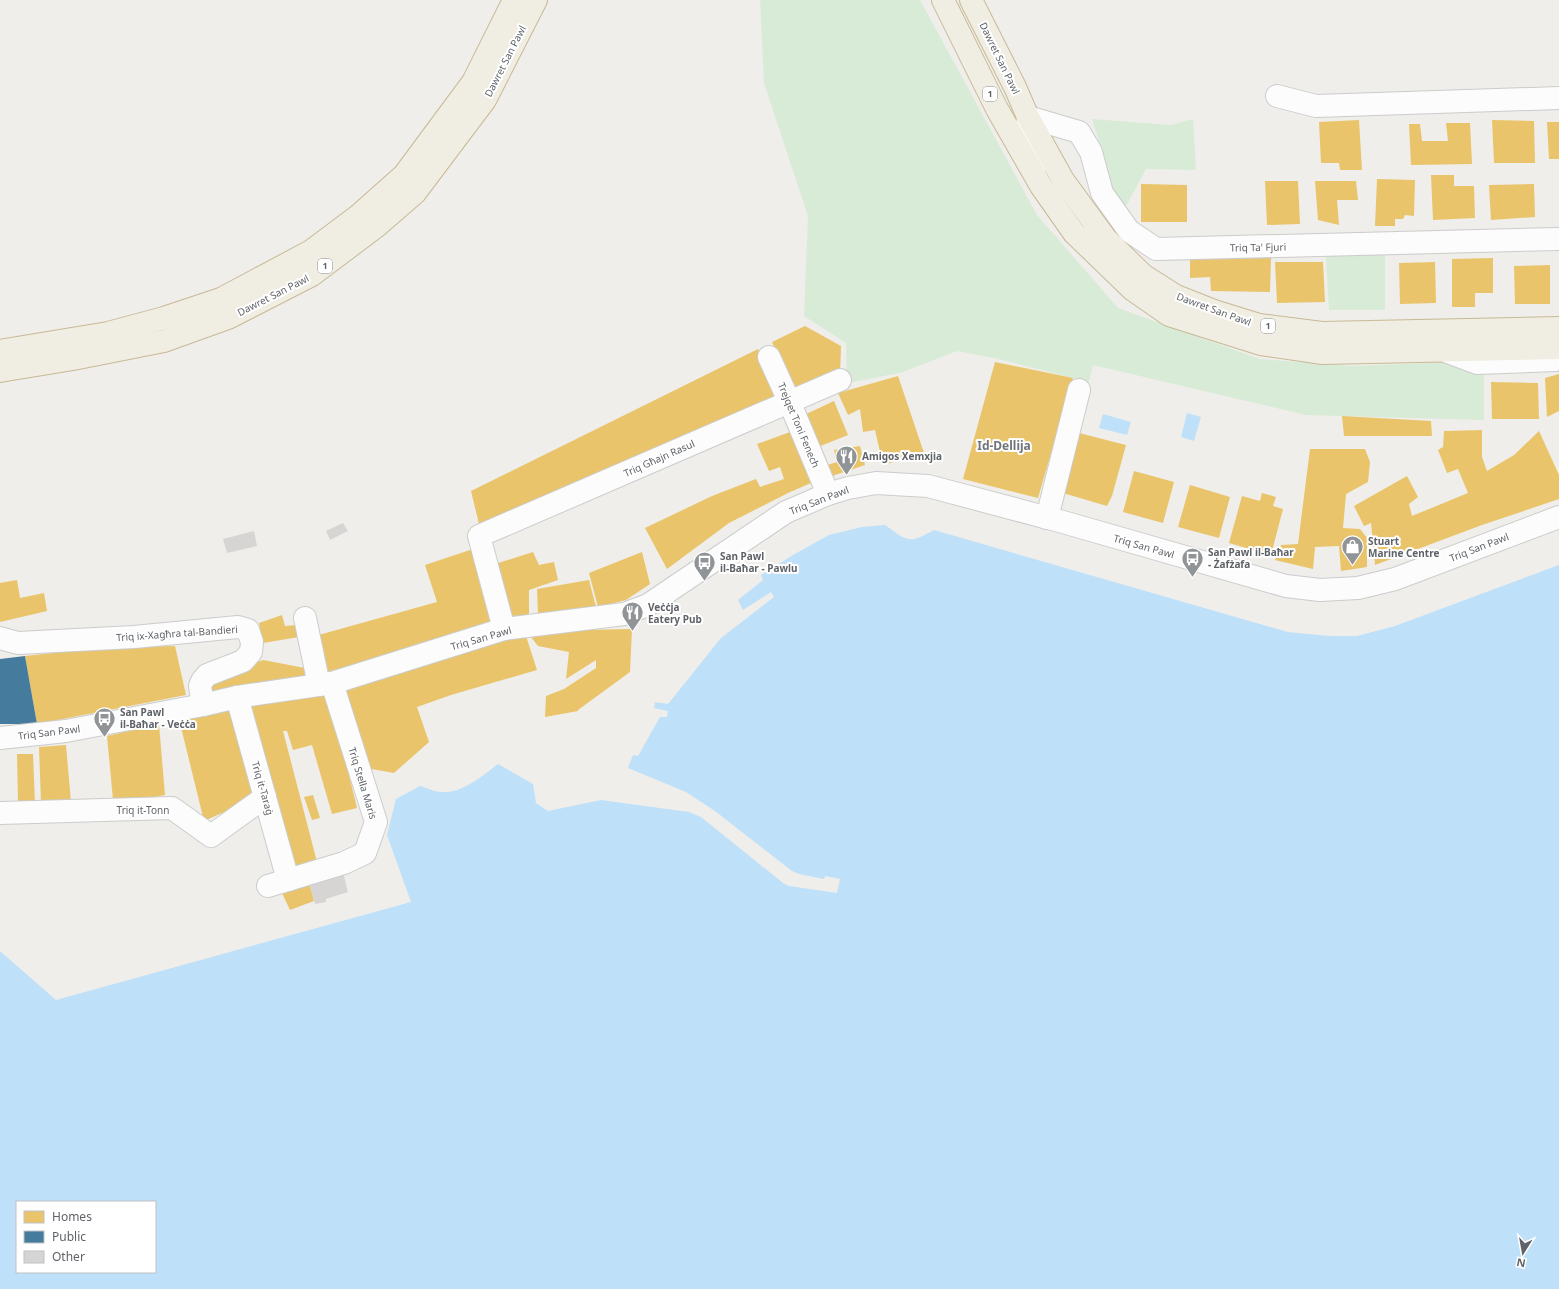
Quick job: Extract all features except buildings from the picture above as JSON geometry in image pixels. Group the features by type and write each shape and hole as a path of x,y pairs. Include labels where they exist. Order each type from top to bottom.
{"highway":[{"name":"Dawret San Pawl","path":"0,351 108,333 164,318 221,299 311,251 359,215 404,175 473,82 514,0"},
{"name":"Dawret San Pawl","path":"0,371 73,359 164,341 228,318 312,275 377,226 415,193 485,100 536,0"},
{"name":"Dawret San Pawl","path":"943,0 997,109 1041,186 1074,233 1098,258 1133,290 1169,315 1261,344 1323,353 1445,352 1559,348"},
{"name":"Dawret San Pawl","path":"971,0 1015,87 1028,117 1063,180 1106,239 1143,275 1176,296 1214,311 1260,325 1322,333 1559,328"}],"street":[{"path":"1277,96 1316,106 1559,98"},
{"name":"Dawret San Pawl","path":"1028,117 1026,140 1041,186"},
{"name":"Triq Ta' Fjuri","path":"1028,117 1079,132 1091,152 1102,194 1128,231 1156,249 1559,239"},
{"path":"1048,154 1050,142 1063,137 1091,152"},
{"name":"Dawret San Pawl","path":"1445,352 1477,363 1556,360 1559,358"},
{"name":"Trejqet Toni Fenech","path":"769,357 828,494"},
{"name":"Triq Għajn Rasul","path":"504,629 479,536 840,380"},
{"path":"1047,518 1079,390"},
{"name":"Triq San Pawl","path":"0,738 66,731 203,705 237,697 326,684 504,629 624,614 648,605 786,512 828,494 848,488 876,484 928,486 1286,586 1320,590 1358,588 1395,579 1559,517"},
{"name":"Triq Stella Maris","path":"278,883 344,863 365,853 376,822 326,684 305,618"},
{"name":"Triq ix-Xagħra tal-Bandieri","path":"0,638 18,643 134,637 238,627 248,630 252,642 251,652 243,661 207,675 200,686 203,705"},
{"name":"Triq it-Taraġ","path":"237,697 265,797 278,883"},
{"name":"Triq it-Tonn","path":"0,813 172,808 210,836 265,797"}],"green space":[{"path":"760,0 920,0 1037,215 1118,308 1260,359 1351,366 1452,362 1484,370 1484,420 1306,415 1093,365 1089,382 994,358 957,351 900,373 847,383 846,343 804,316 808,216 764,83"},
{"path":"1092,119 1171,125 1193,119 1196,170 1146,169 1126,206 1112,189 1107,166"},
{"path":"1326,254 1385,255 1385,310 1329,310"}],"water":[{"path":"1187,413 1201,417 1194,441 1181,437"},
{"path":"1103,414 1131,422 1127,435 1099,428"},
{"path":"885,525 904,538 913,539 919,538 934,530 1288,632 1329,636 1357,636 1395,626 1559,565 1559,1289 0,1289 0,951 56,1000 411,902 387,835 396,799 420,786 439,792 457,790 472,783 498,764 533,784 536,803 548,811 601,800 689,812 701,817 783,883 789,886 837,893 840,879 825,876 824,879 799,874 792,871 715,811 686,792 628,768 633,755 638,756 660,717 667,717 668,711 654,708 655,702 668,704 721,638 774,597 771,592 743,610 738,600 763,580 761,575 829,535 862,527"}],"place":[{"name":"Amigos Xemxjia","path":"846,476"},
{"name":"Stuart Marine Centre","path":"1353,566"},
{"name":"San Pawl il-Baħar - Żafżafa","path":"1192,578"},
{"name":"San Pawl il-Baħar - Pawlu","path":"705,582"},
{"name":"Veċċja Eatery Pub","path":"632,632"},
{"name":"San Pawl il-Baħar - Veċċa","path":"104,738"}],"district":[{"name":"Id-Dellija","path":"1004,446"}]}
